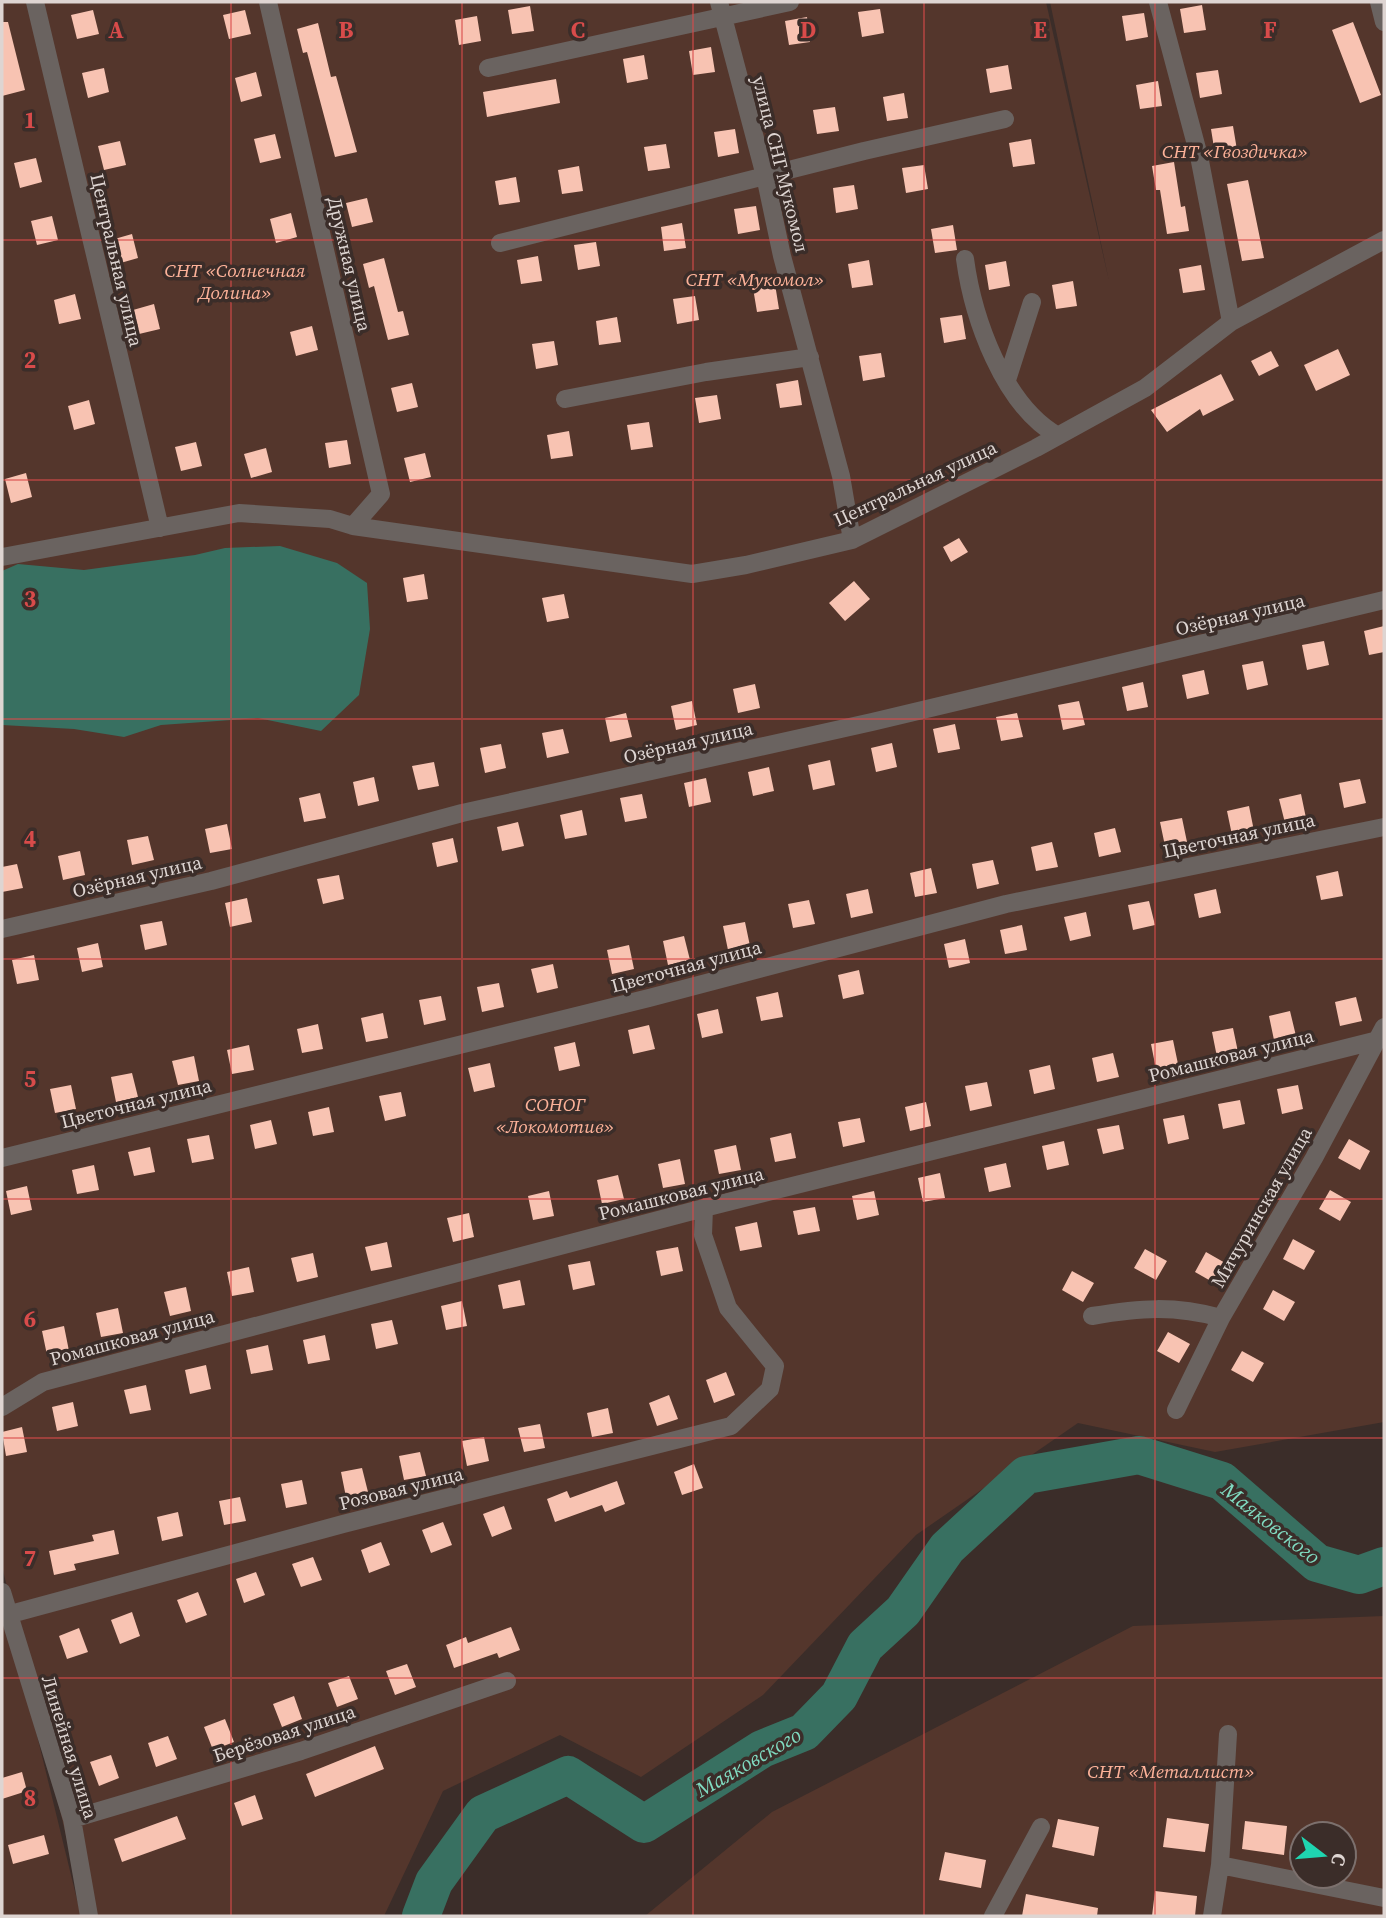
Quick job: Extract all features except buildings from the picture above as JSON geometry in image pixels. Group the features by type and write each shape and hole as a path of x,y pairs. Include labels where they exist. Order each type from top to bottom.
{"street":[{"name":"Центральная улица","path":"35,2 160,528"},
{"name":"Дружная улица","path":"268,2 381,494 354,526"},
{"path":"488,68 721,10 790,2"},
{"path":"1158,2 1199,156 1231,321"},
{"path":"1379,2 1384,22"},
{"name":"улица СНГ Мукомол","path":"721,10 765,176 782,256 841,476 852,540"},
{"path":"500,243 765,176 1005,120"},
{"name":"Центральная улица","path":"2,557 239,513 330,519 354,526 692,573 746,565 852,540 1058,436 1145,388 1231,321 1384,240"},
{"path":"965,258 971,300 1017,400 1034,420 1058,436"},
{"path":"1007,380 1032,302"},
{"path":"565,399 706,372 810,357"},
{"name":"Озёрная улица","path":"2,929 211,881 462,813 872,722 1384,600"},
{"name":"Цветочная улица","path":"2,1158 649,998 1006,904 1384,827"},
{"name":"Ромашковая улица","path":"2,1407 43,1382 1381,1034"},
{"name":"Мичуринская улица","path":"1176,1410 1221,1318 1314,1158 1381,1034"},
{"name":"Розовая улица","path":"7,1615 343,1524 731,1426 770,1389 775,1366 728,1308 703,1235 704,1208"},
{"path":"1092,1315 1185,1308 1221,1318"},
{"name":"Линейная улица","path":"2,1592 72,1819 89,1916"},
{"name":"Берёзовая улица","path":"72,1819 301,1751 507,1681"},
{"path":"1212,1916 1220,1866 1228,1734"},
{"path":"993,1916 1041,1827"},
{"path":"1220,1866 1384,1898"}],"green space":[{"name":"СОНОГ «Локомотив»","path":"2,2 1046,2 1109,281 1050,2 1384,2 1384,1422 1215,1452 1078,1423 916,1535 763,1695 641,1777 560,1735 443,1791 384,1916 85,1916 2,1566"},
{"path":"2,1592 81,1916 2,1916"},
{"name":"СНТ «Металлист»","path":"1384,1616 1384,1916 645,1916 772,1812 1133,1626"}],"shaded area":[{"path":"280,546 337,563 367,583 370,629 359,695 321,731 258,718 161,725 124,737 74,729 2,725 2,571 18,564 84,570 195,555 225,548"}],"waterway":[{"name":"Маяковского","path":"421,1916 434,1882 483,1814 568,1775 644,1824 762,1749 804,1732 839,1696 865,1646 903,1611 947,1548 1026,1475 1139,1455 1222,1481 1317,1563 1359,1575 1384,1566"}],"park label":[{"name":"СНТ «Гвоздичка»","path":"1235,151"},
{"name":"СНТ «Мукомол»","path":"755,279"},
{"name":"СНТ «Солнечная Долина»","path":"235,281"}]}
